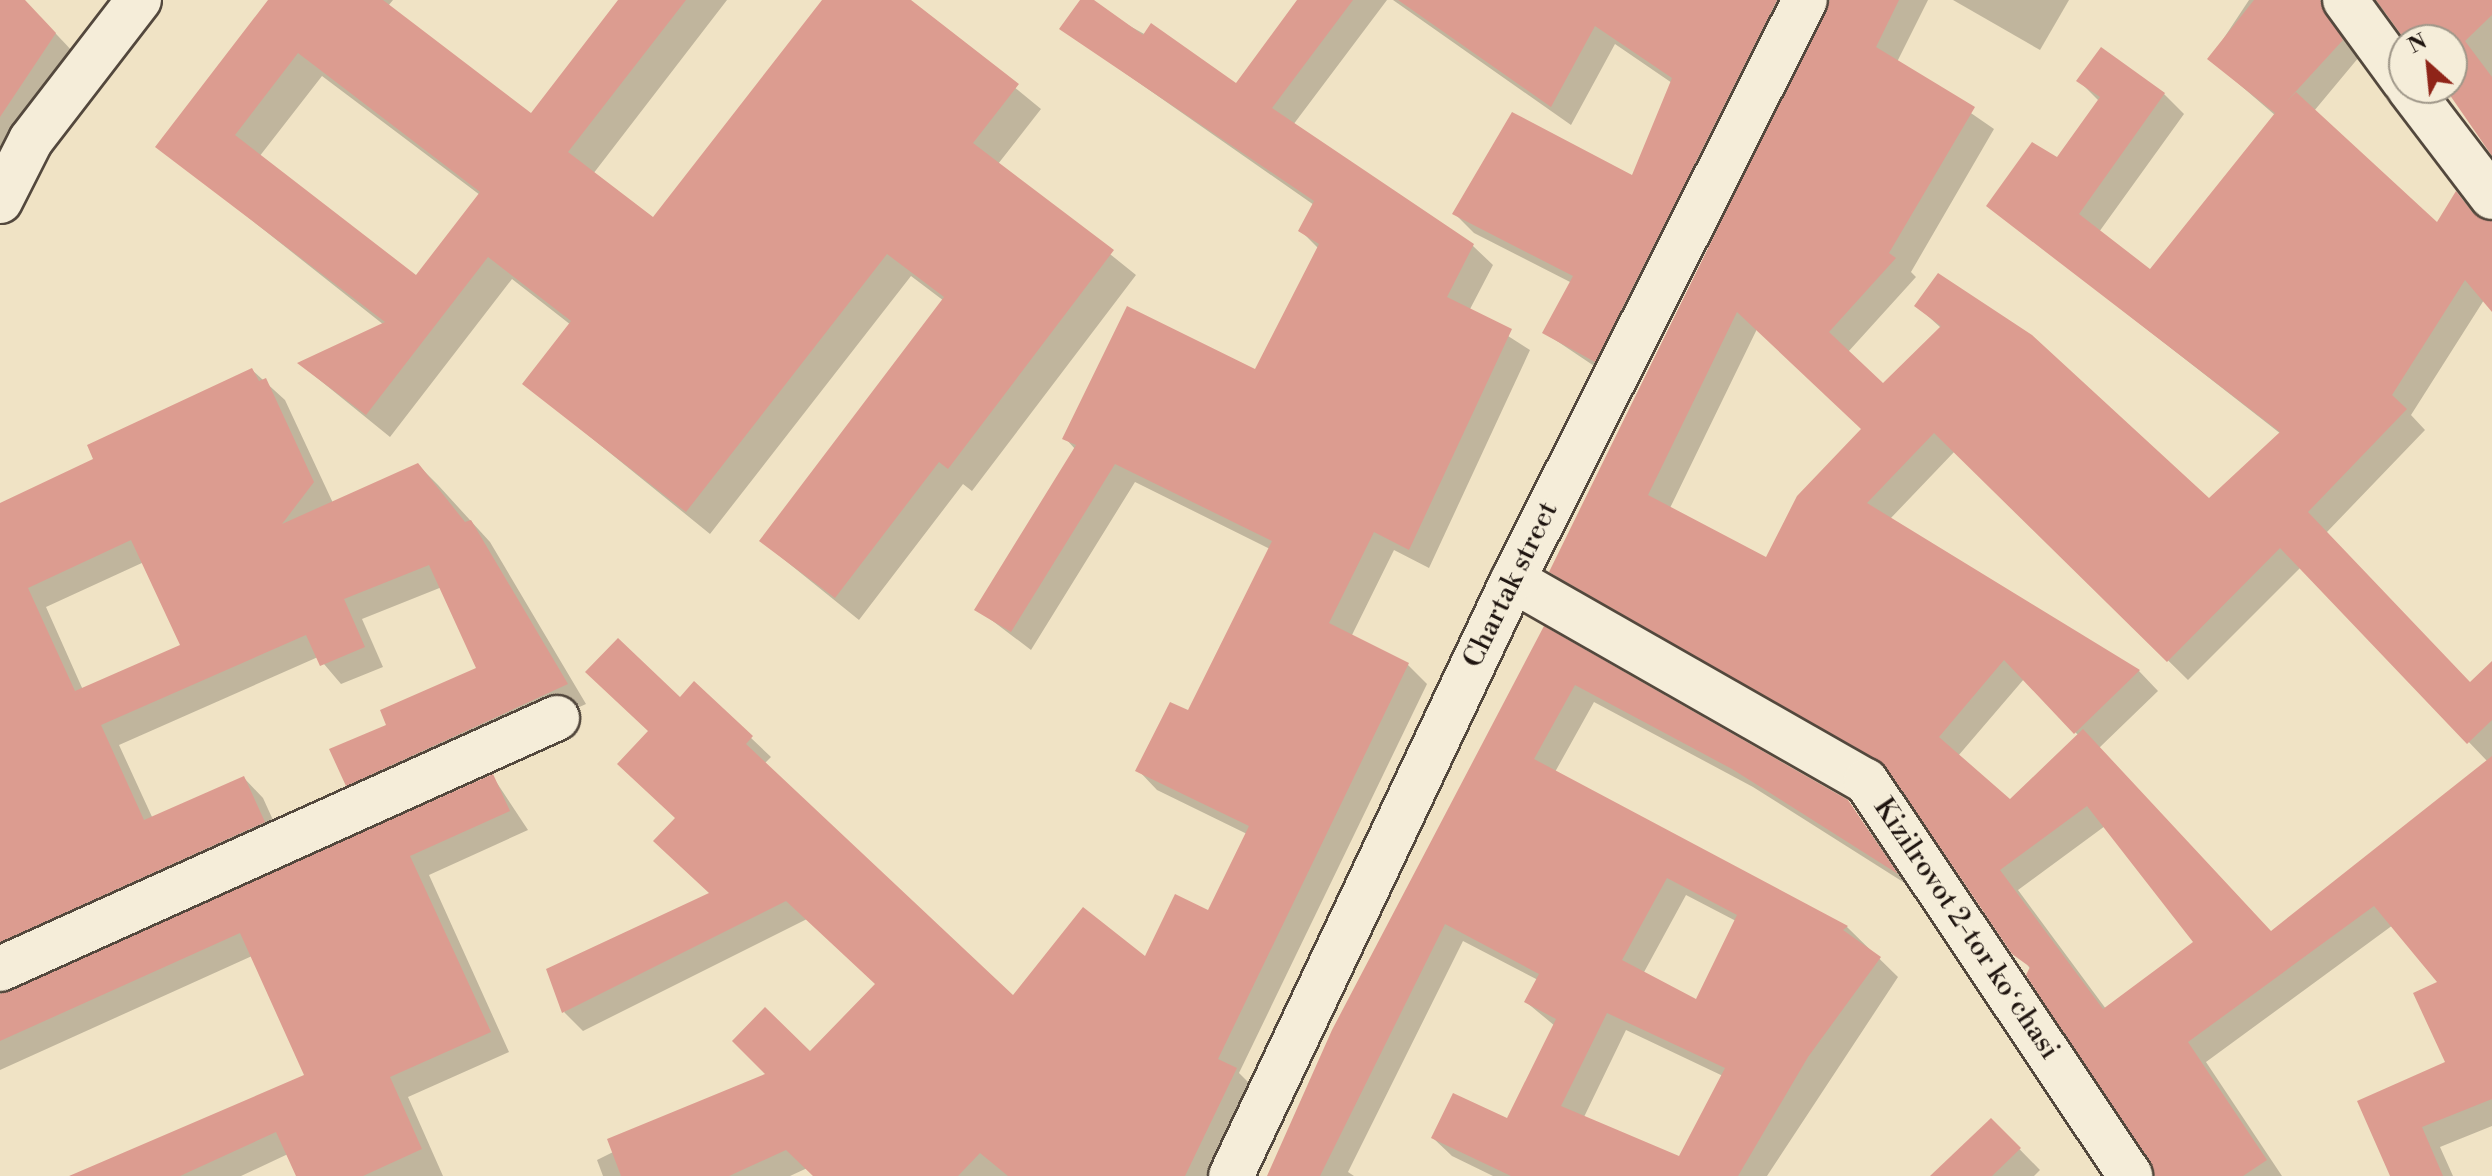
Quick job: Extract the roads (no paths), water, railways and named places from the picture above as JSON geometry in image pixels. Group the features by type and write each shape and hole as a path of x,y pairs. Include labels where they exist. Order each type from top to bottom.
{"street":[{"path":"0,201 31,140 139,0"},
{"name":"Chartak street","path":"1231,1176 1513,580 1805,0"},
{"path":"2345,0 2388,59"},
{"path":"2421,104 2492,197"},
{"name":"Kizilrovot 2-tor koʻchasi","path":"1513,580 1866,781 2130,1176"},
{"path":"0,969 557,718"}]}
